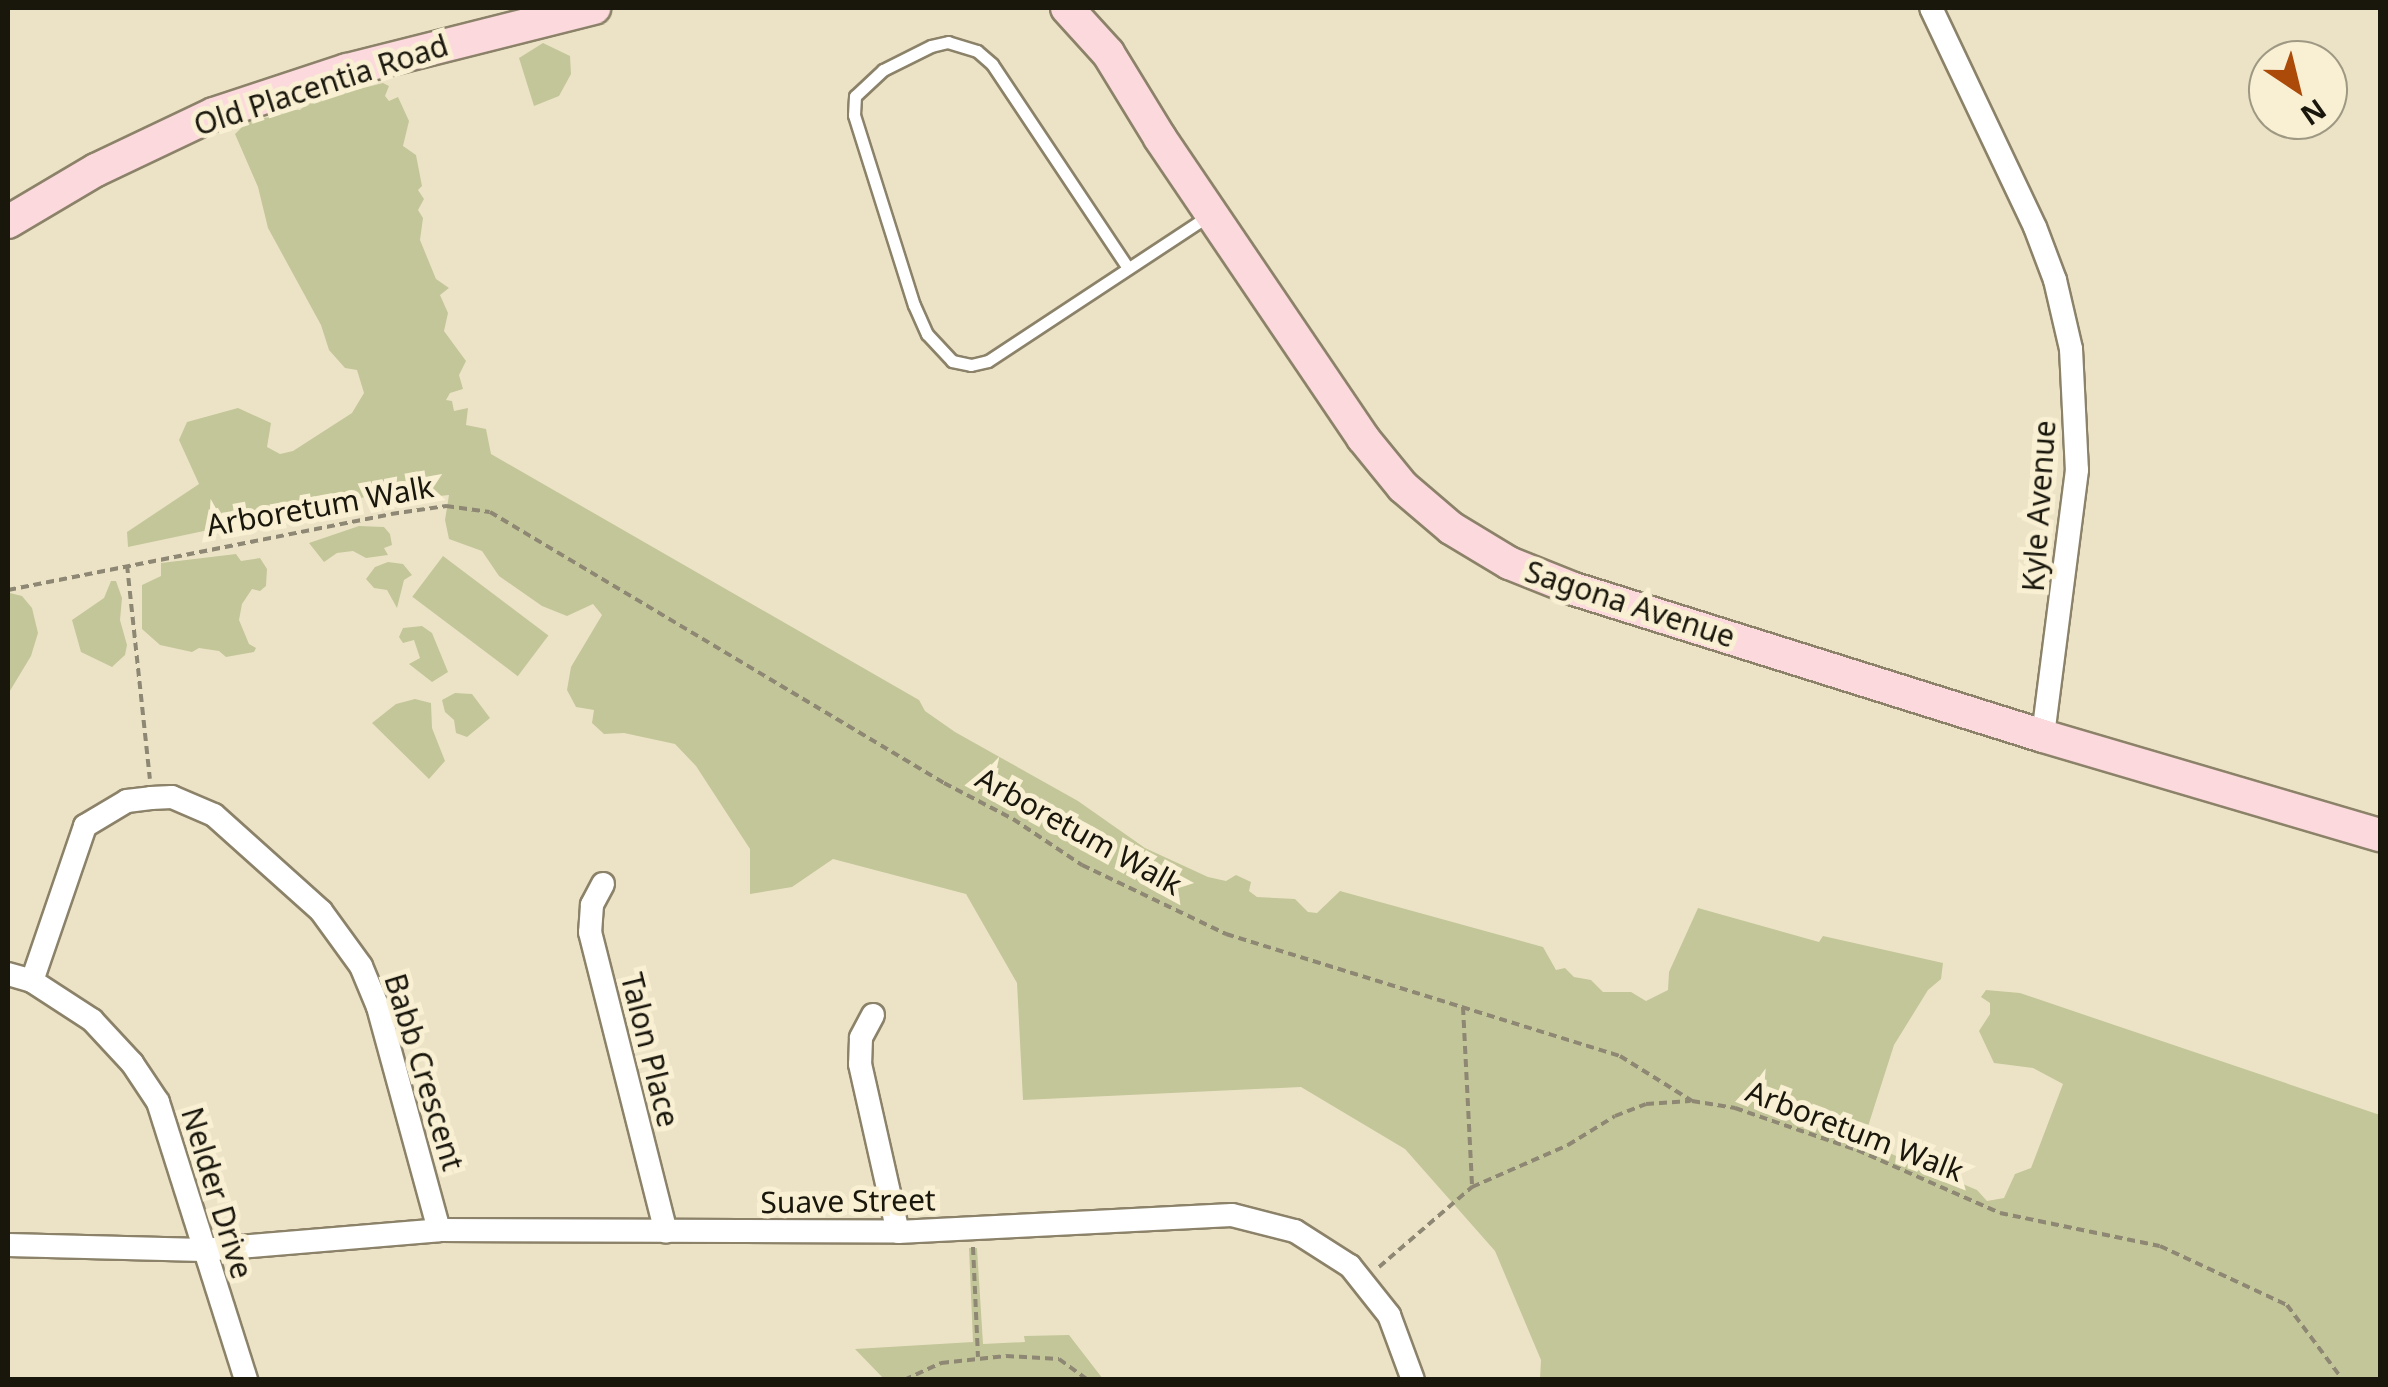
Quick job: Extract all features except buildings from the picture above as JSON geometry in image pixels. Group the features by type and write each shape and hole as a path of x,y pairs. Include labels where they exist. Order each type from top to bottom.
{"main road":[{"name":"Old Placentia Road","path":"8,222 96,170 214,114 347,70 594,8"},
{"name":"Sagona Avenue","path":"1066,8 1108,53 1211,213 1382,463 1451,528 1509,563 1574,589 2043,736 2380,835"},
{"path":"1094,8 1108,53"}],"street":[{"name":"Kyle Avenue","path":"1932,8 2036,227 2071,348 2077,470 2043,736"},
{"name":"Babb Crescent","path":"152,798 172,797 214,814 321,912 347,943 378,1007 439,1230"},
{"path":"32,981 85,826 127,800 152,798"},
{"name":"Talon Place","path":"603,884 592,905 590,932 666,1232"},
{"name":"Nelder Drive","path":"8,974 32,981 92,1020 132,1063 158,1102 246,1380"},
{"path":"873,1015 861,1038 860,1064 898,1232"},
{"name":"Suave Street","path":"8,1245 203,1250 439,1230 898,1232 1232,1216 1295,1231 1334,1254 1364,1280 1399,1334 1414,1380"}],"lane":[{"path":"1128,268 992,64 977,51 948,42 931,46 883,70 855,96 854,115 914,304 927,334 952,361 972,365 988,361 1211,213"}],"path":[{"name":"Arboretum Walk","path":"8,590 390,514 446,506 479,508 944,783 1013,819 1082,866 1226,934 1620,1056 1692,1101 1735,1108 1842,1144 2000,1213 2160,1246 2288,1305 2343,1380"},
{"path":"127,565 152,798"},
{"path":"1462,1005 1472,1187"},
{"path":"1364,1280 1472,1187 1568,1145 1616,1116 1646,1104 1692,1101"},
{"path":"972,1246 978,1357"},
{"path":"904,1380 941,1364 978,1357 1059,1360 1088,1380"}],"green space":[{"path":"543,43 570,56 571,74 559,96 534,106 519,58"},
{"path":"383,83 389,86 385,96 389,101 398,97 409,121 403,146 416,155 422,186 418,190 424,199 418,210 423,218 420,240 436,279 449,288 440,295 448,313 444,331 466,361 459,375 463,389 450,393 446,400 452,401 454,411 468,408 466,425 486,429 491,454 919,700 925,711 955,732 1078,801 1145,848 1208,877 1226,881 1236,875 1251,882 1249,891 1257,897 1295,899 1308,912 1317,913 1340,891 1543,947 1556,970 1565,968 1574,977 1591,980 1603,992 1631,992 1646,1001 1668,990 1669,972 1698,908 1819,942 1823,936 1943,963 1941,979 1928,990 1894,1045 1863,1142 1977,1190 1987,1201 2004,1198 2015,1174 2031,1168 2063,1084 2033,1068 1994,1063 1979,1031 1990,1014 1990,1003 1981,997 1986,990 2020,993 2380,1115 2380,1379 1540,1379 1541,1360 1495,1251 1405,1149 1301,1087 1023,1100 1017,983 966,894 833,859 792,887 750,894 750,849 696,766 675,744 624,733 604,734 592,723 594,710 576,707 567,690 571,667 602,615 593,604 567,616 542,606 499,576 482,551 449,539 445,520 449,495 399,500 389,492 128,547 127,532 199,484 179,440 187,422 238,408 271,423 267,447 280,454 293,451 352,413 364,393 357,370 345,368 329,350 321,325 268,228 258,187 235,134 250,119 273,117 282,108 300,110 308,102"},
{"path":"359,526 384,527 392,545 384,548 388,555 366,558 353,551 337,553 324,562 309,543"},
{"path":"236,554 241,561 260,558 267,569 266,586 260,591 252,589 242,604 239,620 249,644 256,648 254,652 226,657 219,651 199,648 192,652 160,645 142,629 142,585 161,576 161,563"},
{"path":"443,556 548,635 518,676 412,597"},
{"path":"388,562 403,564 412,575 404,580 397,608 387,590 374,588 366,579 375,567"},
{"path":"111,581 116,581 122,598 120,620 127,645 125,655 112,667 81,652 72,620 104,598"},
{"path":"10,593 22,596 32,608 38,633 31,656 8,694"},
{"path":"422,626 432,633 448,672 432,682 409,664 420,658 414,640 403,643 399,637 403,628"},
{"path":"455,693 472,694 490,718 467,737 456,733 454,720 445,712 442,700"},
{"path":"415,699 431,703 432,728 445,761 429,779 372,723 396,704"},
{"path":"969,1248 977,1248 983,1344 1025,1342 1024,1336 1069,1335 1103,1379 884,1379 855,1349 973,1342"}]}
